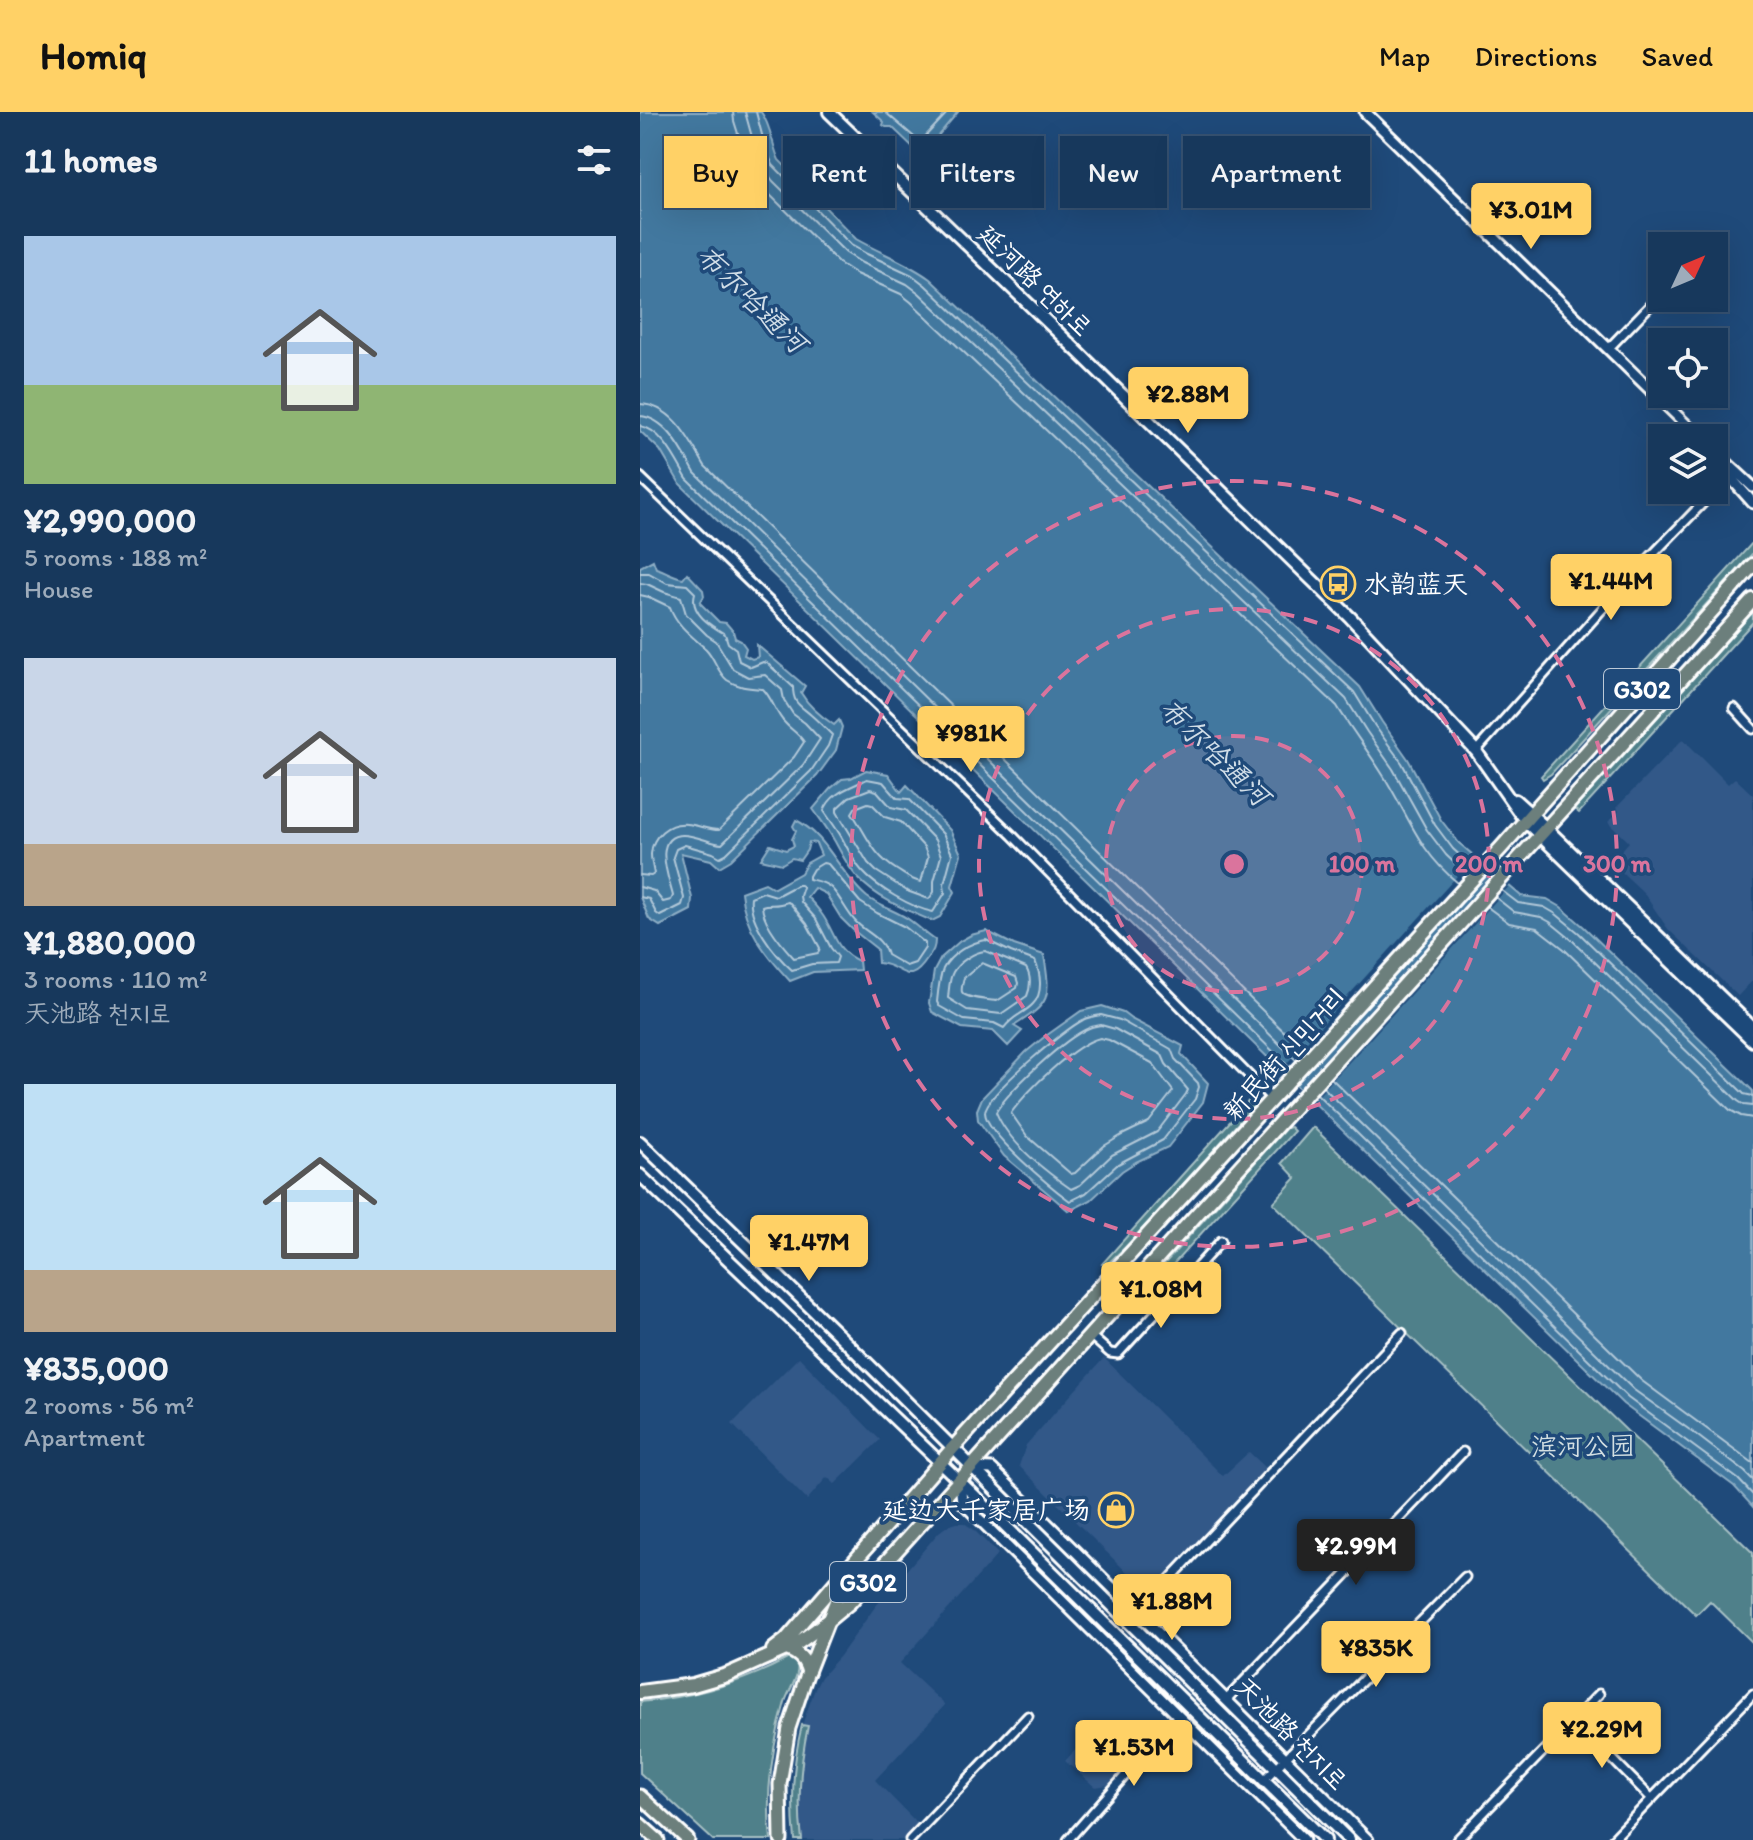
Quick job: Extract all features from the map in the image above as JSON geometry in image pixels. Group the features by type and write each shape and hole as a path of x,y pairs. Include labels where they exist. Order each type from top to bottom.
{"highway":[{"name":"新民街 신민거리","path":"758,1661 786,1640 952,1449 1501,848 1753,565"},
{"name":"新民街 신민거리","path":"640,1692 693,1685 727,1675 787,1649 850,1602 1299,1100 1753,600"},
{"path":"1270,1102 1283,1118"},
{"path":"787,1649 802,1658 808,1671"}],"main road":[{"name":"延河路 연하로","path":"829,112 1350,617 1476,751 1528,817 1753,1028"},
{"name":"延河路 연하로","path":"1543,831 1753,1041"},
{"name":"天池路 천지로","path":"640,1142 1349,1840"},
{"name":"天池路 천지로","path":"640,1175 941,1462 1325,1840"},
{"name":"新民街 신민거리","path":"781,1840 779,1812 783,1755 789,1728 847,1571"},
{"name":"新民街 신민거리","path":"817,1650 850,1602"},
{"path":"640,1796 688,1840"},
{"path":"640,1824 658,1840"}],"street":[{"path":"1365,112 1684,424"},
{"path":"1608,349 1648,308"},
{"path":"1728,464 1753,487"},
{"path":"1476,751 1629,579 1729,476 1753,503"},
{"path":"640,477 1012,835 1270,1102"},
{"path":"1734,708 1753,729"},
{"path":"1091,1336 1110,1353 1118,1354 1221,1241"},
{"path":"1138,1613 1402,1333"},
{"path":"1226,1700 1463,1452"},
{"name":"天池路 천지로","path":"972,1468 992,1469 1368,1840"},
{"name":"天池路 천지로","path":"960,1481 962,1502 1304,1840"},
{"path":"1264,1780 1465,1577"},
{"path":"1457,1840 1599,1694"},
{"path":"1612,1840 1753,1694"},
{"path":"910,1840 1028,1716"},
{"path":"1068,1840 1178,1716"},
{"path":"1574,1720 1652,1799"}],"shaded area":[{"path":"1683,739 1728,784 1735,778 1753,795 1753,980 1738,996 1668,929 1643,892 1611,862 1629,842 1608,822 1619,811 1616,808"},
{"path":"799,1357 880,1440 835,1484 827,1477 807,1500 732,1424"},
{"path":"1104,1358 1223,1476 1249,1452 1266,1468 1149,1594 1019,1466 1026,1445"},
{"path":"964,1523 973,1529 998,1554 900,1663 945,1705 875,1780 918,1824 903,1840 802,1840 799,1798 802,1753 808,1726 802,1725 815,1689 875,1607 939,1532"},
{"path":"1093,1731 1128,1762 1108,1785 1095,1787 1065,1761"}],"green space":[{"path":"1753,542 1753,553 1551,774 1543,779 1541,776"},
{"path":"1753,612 1753,622 1579,813 1574,809"},
{"path":"1253,1096 1258,1101 1131,1242 1105,1266 1102,1264"},
{"path":"1290,1127 1294,1131 1140,1301 1137,1299 1157,1272"},
{"name":"滨河公园","path":"1313,1127 1753,1553 1753,1643 1710,1601 1696,1615 1273,1203 1296,1178 1282,1163"},
{"path":"789,1658 796,1661 797,1671 785,1702 773,1753 769,1788 771,1840 713,1840 640,1773 640,1702 716,1688"},
{"path":"802,1725 808,1726 800,1783 802,1840 795,1840 793,1782"}],"water":[{"name":"布尔哈通河","path":"640,112 761,112 783,164 783,208 826,208 856,239 930,279 1360,687 1408,759 1441,820 1459,843 1521,896 1547,899 1561,907 1753,1091 1753,1507 1734,1486 1623,1404 680,484 660,450 640,431"},
{"path":"873,112 958,112 938,136 911,136 911,145 892,127 883,125 884,122"},
{"path":"653,560 656,568 675,576 683,578 687,573 703,590 700,603 733,631 735,638 746,648 744,655 752,659 758,657 757,645 805,686 801,693 807,702 834,725 839,720 842,727 836,750 817,776 731,860 719,867 711,860 681,853 692,898 691,910 660,926 649,919 640,897 640,567"},
{"path":"866,770 888,774 901,792 907,785 950,830 961,854 952,886 955,892 940,917 932,921 892,903 857,877 813,809 842,779"},
{"path":"796,820 817,836 867,897 906,918 935,940 931,953 915,973 905,973 878,963 877,949 841,918 826,894 814,888 807,897 826,920 840,947 859,961 860,970 813,972 790,981 773,961 751,929 741,892 765,883 774,888 801,873 807,863 821,855 816,843 809,842 800,860 792,858 782,864 761,859 770,845 786,850 794,846 792,839 796,831 793,826"},
{"path":"986,931 1044,955 1046,998 1042,1005 1014,1026 1022,1031 1008,1046 993,1031 962,1028 932,1012 929,1003 934,971 941,958 960,941"},
{"path":"1102,1006 1123,1013 1183,1046 1181,1054 1208,1083 1203,1102 1168,1147 1122,1171 1091,1200 1069,1211 1004,1156 978,1120 977,1110 982,1098 1026,1052 1081,1011"}],"pier":[{"path":"1477,854 1492,867 1292,1087 1278,1073"},
{"path":"1496,870 1512,883 1310,1105 1296,1091"}],"place":[{"name":"水韵蓝天","path":"1338,584"},
{"name":"延边大千家居广场","path":"1116,1510"}]}
